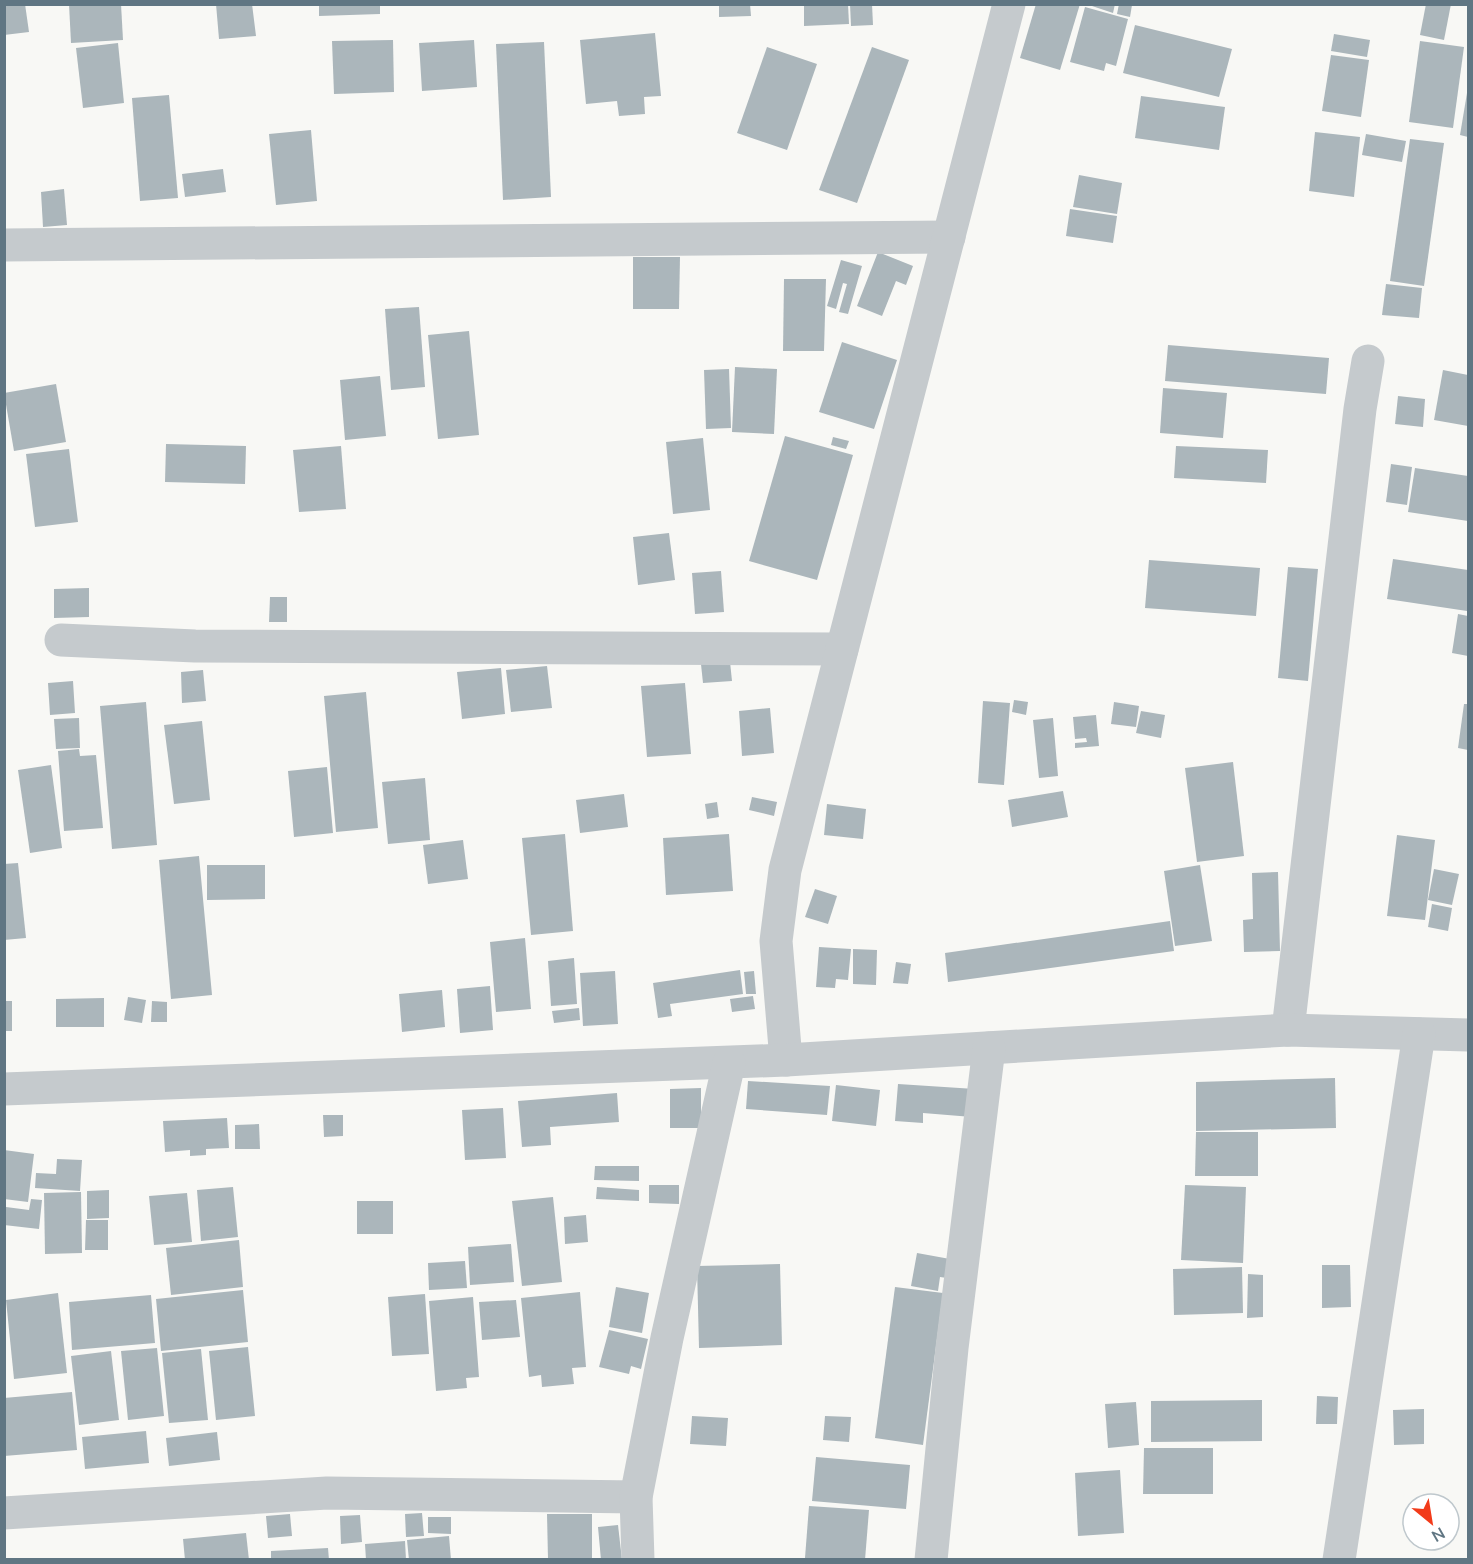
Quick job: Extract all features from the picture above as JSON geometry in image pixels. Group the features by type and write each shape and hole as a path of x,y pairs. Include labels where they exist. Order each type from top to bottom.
{"street":[{"path":"786,1060 776,941 785,870 1009,4"},
{"path":"4,245 949,237"},
{"path":"1288,1030 1360,409 1368,360"},
{"path":"61,640 207,646 842,649"},
{"path":"4,1089 729,1063 1288,1030 1468,1035"},
{"path":"1339,1560 1419,1034"},
{"path":"931,1560 952,1348 989,1048"},
{"path":"638,1560 636,1497 667,1338 729,1063"},
{"path":"4,1513 327,1494 636,1497"}],"building":[{"path":"4,4 25,4 29,32 4,35"},
{"path":"69,4 121,4 123,40 71,43"},
{"path":"216,4 252,4 256,36 219,39"},
{"path":"319,4 380,4 380,14 319,16"},
{"path":"719,4 750,4 751,16 719,17"},
{"path":"804,4 848,4 849,24 804,26"},
{"path":"850,4 872,4 873,25 851,26"},
{"path":"1036,4 1080,4 1060,70 1020,58"},
{"path":"1086,4 1115,4 1113,13"},
{"path":"1119,4 1132,5 1130,17 1117,14"},
{"path":"1426,4 1451,4 1444,40 1420,35"},
{"path":"1085,7 1128,19 1116,66 1106,63 1104,71 1070,62"},
{"path":"1135,25 1232,49 1219,97 1123,73"},
{"path":"655,33 661,96 644,97 645,114 619,116 617,101 586,104 580,40"},
{"path":"1334,34 1370,40 1367,57 1331,51"},
{"path":"393,40 394,92 334,94 332,41"},
{"path":"474,40 477,87 422,91 419,43"},
{"path":"1420,41 1464,47 1453,128 1409,122"},
{"path":"544,42 551,197 503,200 496,44"},
{"path":"118,43 124,103 83,108 76,48"},
{"path":"767,47 817,64 787,150 737,133"},
{"path":"872,47 909,60 857,203 819,190"},
{"path":"1331,55 1369,60 1361,117 1322,111"},
{"path":"1468,94 1468,137 1460,135"},
{"path":"169,95 178,198 140,201 132,98"},
{"path":"1141,96 1225,107 1219,150 1135,138"},
{"path":"311,130 317,201 276,205 269,134"},
{"path":"1315,132 1360,137 1354,197 1309,191"},
{"path":"1366,134 1406,141 1402,162 1362,155"},
{"path":"1410,139 1444,143 1424,286 1390,281"},
{"path":"223,169 226,192 185,197 182,174"},
{"path":"1079,175 1122,183 1117,214 1073,207"},
{"path":"64,189 67,225 43,227 41,192"},
{"path":"1070,209 1117,216 1113,243 1066,236"},
{"path":"878,252 913,266 906,285 896,281 882,316 857,306"},
{"path":"633,257 680,257 679,309 633,309"},
{"path":"841,260 862,266 848,314 839,312 847,284 843,283 836,309 827,306"},
{"path":"784,279 826,279 824,351 783,351"},
{"path":"1386,284 1422,288 1419,318 1382,315"},
{"path":"419,307 425,387 391,390 385,309"},
{"path":"469,331 479,435 438,439 428,335"},
{"path":"842,342 897,360 874,429 819,412"},
{"path":"1168,345 1329,358 1326,394 1165,381"},
{"path":"735,367 777,369 774,434 732,432"},
{"path":"729,369 731,428 706,429 704,370"},
{"path":"1443,370 1468,375 1468,426 1434,420"},
{"path":"380,376 386,436 345,440 340,380"},
{"path":"56,384 66,442 14,451 4,393"},
{"path":"1163,388 1227,393 1223,438 1160,433"},
{"path":"1398,396 1425,399 1423,427 1395,424"},
{"path":"785,436 853,455 817,580 749,561"},
{"path":"833,437 849,441 846,449 831,445"},
{"path":"703,438 710,510 673,514 666,442"},
{"path":"166,444 246,446 245,484 165,482"},
{"path":"341,446 346,509 299,512 293,450"},
{"path":"1176,446 1268,450 1266,483 1174,478"},
{"path":"69,449 78,522 35,527 26,454"},
{"path":"1391,464 1412,467 1407,505 1386,502"},
{"path":"1415,468 1468,476 1468,521 1408,512"},
{"path":"669,533 675,580 638,585 633,537"},
{"path":"1393,559 1468,570 1467,611 1387,599"},
{"path":"1149,560 1260,568 1256,616 1145,608"},
{"path":"1288,567 1318,569 1308,681 1278,678"},
{"path":"721,571 724,612 695,614 692,573"},
{"path":"89,588 89,617 54,618 54,589"},
{"path":"270,597 287,597 287,622 269,622"},
{"path":"1458,614 1468,616 1468,656 1452,653"},
{"path":"729,652 732,681 703,683 700,655"},
{"path":"547,666 552,708 511,712 506,670"},
{"path":"501,668 505,714 462,719 457,672"},
{"path":"203,670 206,701 182,703 181,672"},
{"path":"73,681 75,713 50,715 48,683"},
{"path":"685,683 691,754 647,757 641,686"},
{"path":"366,692 378,828 336,832 324,696"},
{"path":"1014,700 1028,702 1026,715 1012,712"},
{"path":"983,701 1010,703 1004,785 978,783"},
{"path":"146,702 157,845 112,849 100,706"},
{"path":"1114,702 1139,706 1136,727 1111,724"},
{"path":"1464,704 1468,704 1468,750 1458,748"},
{"path":"770,708 774,753 742,756 739,711"},
{"path":"1141,711 1165,715 1161,738 1136,733"},
{"path":"1096,715 1099,746 1075,748 1075,743 1087,742 1086,738 1075,739 1073,717"},
{"path":"79,718 80,748 56,749 54,719"},
{"path":"1053,718 1058,776 1039,778 1033,720"},
{"path":"202,721 210,800 174,804 164,725"},
{"path":"79,749 80,756 96,755 103,828 64,831 58,751"},
{"path":"1233,762 1244,856 1197,862 1185,768"},
{"path":"51,765 62,848 30,853 18,770"},
{"path":"327,767 333,833 294,837 288,771"},
{"path":"425,778 430,840 388,844 382,782"},
{"path":"1063,791 1068,817 1012,827 1008,800"},
{"path":"624,794 628,827 580,833 576,800"},
{"path":"752,797 777,802 774,816 749,810"},
{"path":"717,802 719,817 707,819 705,804"},
{"path":"827,804 866,809 863,839 824,835"},
{"path":"565,834 573,931 531,935 522,838"},
{"path":"729,834 733,891 666,895 663,838"},
{"path":"1397,835 1435,840 1425,920 1387,916"},
{"path":"463,840 468,879 428,884 423,845"},
{"path":"199,856 212,995 171,999 159,860"},
{"path":"18,863 26,938 4,940 4,864"},
{"path":"207,865 265,865 265,899 207,900"},
{"path":"1200,865 1212,941 1175,946 1164,871"},
{"path":"1434,869 1459,874 1452,905 1428,900"},
{"path":"1278,872 1280,951 1244,952 1243,920 1253,919 1252,873"},
{"path":"815,889 837,896 828,924 805,917"},
{"path":"1432,904 1452,908 1448,931 1428,927"},
{"path":"1170,921 1174,951 948,982 945,953"},
{"path":"525,938 531,1009 496,1012 490,942"},
{"path":"819,947 851,949 848,980 836,979 835,988 816,987"},
{"path":"853,949 877,950 876,985 853,984"},
{"path":"574,958 577,1004 551,1006 548,961"},
{"path":"896,962 911,964 908,984 893,983"},
{"path":"740,970 743,994 670,1004 672,1016 658,1018 653,983"},
{"path":"615,971 618,1024 583,1026 580,973"},
{"path":"754,971 756,994 746,994 744,972"},
{"path":"490,986 493,1030 460,1033 457,989"},
{"path":"442,990 445,1027 402,1032 399,994"},
{"path":"753,996 755,1009 732,1012 730,999"},
{"path":"128,997 146,1000 142,1023 124,1020"},
{"path":"104,998 104,1027 56,1027 56,999"},
{"path":"4,1001 12,1001 12,1031 4,1031"},
{"path":"152,1001 167,1002 167,1022 151,1022"},
{"path":"579,1008 580,1020 554,1023 552,1011"},
{"path":"1335,1078 1336,1128 1196,1131 1196,1082"},
{"path":"748,1081 830,1086 827,1115 746,1109"},
{"path":"898,1084 975,1089 972,1117 923,1113 923,1123 895,1121"},
{"path":"836,1085 880,1090 876,1126 832,1121"},
{"path":"701,1088 701,1128 670,1128 670,1089"},
{"path":"617,1093 619,1122 550,1127 551,1145 522,1147 518,1101"},
{"path":"503,1108 506,1158 465,1160 462,1110"},
{"path":"323,1115 343,1115 343,1136 324,1137"},
{"path":"227,1118 229,1148 206,1149 206,1155 190,1156 190,1150 165,1152 163,1121"},
{"path":"259,1124 260,1149 235,1149 235,1125"},
{"path":"1196,1132 1258,1132 1258,1176 1195,1176"},
{"path":"4,1150 34,1154 28,1202 4,1199"},
{"path":"57,1159 82,1160 80,1191 35,1188 36,1173 56,1174"},
{"path":"595,1166 639,1166 639,1181 594,1180"},
{"path":"649,1185 679,1185 679,1204 649,1203"},
{"path":"1185,1185 1246,1187 1243,1263 1181,1260"},
{"path":"233,1187 238,1237 201,1241 197,1190"},
{"path":"597,1187 639,1190 639,1201 596,1199"},
{"path":"109,1190 109,1218 87,1219 87,1191"},
{"path":"81,1192 82,1253 45,1254 44,1193"},
{"path":"187,1193 192,1242 154,1245 149,1196"},
{"path":"553,1197 562,1282 522,1286 512,1201"},
{"path":"31,1199 42,1200 39,1229 4,1225 6,1207 29,1210"},
{"path":"357,1201 393,1201 393,1234 357,1234"},
{"path":"586,1215 588,1242 565,1244 564,1217"},
{"path":"86,1220 108,1220 108,1250 85,1250"},
{"path":"239,1240 243,1287 171,1295 166,1248"},
{"path":"511,1244 514,1282 470,1285 468,1247"},
{"path":"917,1253 950,1259 947,1278 940,1277 938,1291 911,1286"},
{"path":"465,1261 467,1288 429,1290 428,1263"},
{"path":"780,1264 782,1345 699,1348 697,1266"},
{"path":"1322,1265 1350,1265 1351,1307 1322,1308"},
{"path":"1242,1267 1243,1313 1174,1315 1173,1269"},
{"path":"1248,1274 1263,1275 1263,1317 1247,1318"},
{"path":"616,1287 649,1293 642,1333 609,1327"},
{"path":"895,1287 943,1293 923,1445 875,1438"},
{"path":"243,1290 248,1342 161,1351 156,1299"},
{"path":"580,1292 586,1367 572,1368 574,1384 542,1387 541,1375 529,1377 521,1298"},
{"path":"58,1293 67,1373 14,1379 6,1300"},
{"path":"425,1294 429,1354 392,1356 388,1297"},
{"path":"151,1295 155,1343 72,1350 69,1302"},
{"path":"473,1297 479,1377 466,1378 467,1388 436,1391 429,1301"},
{"path":"516,1300 520,1337 482,1340 479,1302"},
{"path":"609,1330 648,1339 641,1369 631,1366 629,1374 599,1367"},
{"path":"248,1347 255,1416 216,1420 209,1351"},
{"path":"157,1348 164,1416 128,1420 121,1351"},
{"path":"201,1349 208,1420 169,1423 162,1353"},
{"path":"111,1351 119,1420 79,1425 71,1356"},
{"path":"72,1392 77,1450 4,1456 4,1398"},
{"path":"1317,1396 1338,1397 1337,1424 1316,1424"},
{"path":"1262,1400 1262,1441 1151,1442 1151,1401"},
{"path":"1136,1402 1139,1445 1108,1448 1105,1404"},
{"path":"1424,1409 1424,1444 1394,1445 1393,1410"},
{"path":"692,1416 728,1418 726,1446 690,1444"},
{"path":"825,1416 851,1417 849,1442 823,1440"},
{"path":"146,1431 149,1463 85,1469 82,1437"},
{"path":"217,1432 220,1460 169,1466 166,1438"},
{"path":"1144,1448 1213,1448 1213,1494 1143,1494"},
{"path":"816,1457 910,1465 906,1509 812,1501"},
{"path":"1120,1470 1124,1533 1078,1536 1075,1473"},
{"path":"809,1506 869,1510 865,1560 805,1558"},
{"path":"422,1513 424,1536 406,1537 405,1514"},
{"path":"290,1514 292,1536 268,1538 266,1516"},
{"path":"547,1514 592,1514 592,1559 548,1559"},
{"path":"360,1515 362,1542 341,1544 340,1516"},
{"path":"428,1517 451,1517 451,1534 428,1533"},
{"path":"618,1525 622,1560 601,1560 598,1527"},
{"path":"246,1533 249,1560 185,1560 183,1539"},
{"path":"449,1536 451,1560 409,1560 407,1540"},
{"path":"405,1541 406,1560 366,1560 365,1544"},
{"path":"328,1548 329,1560 271,1560 271,1551"}]}
